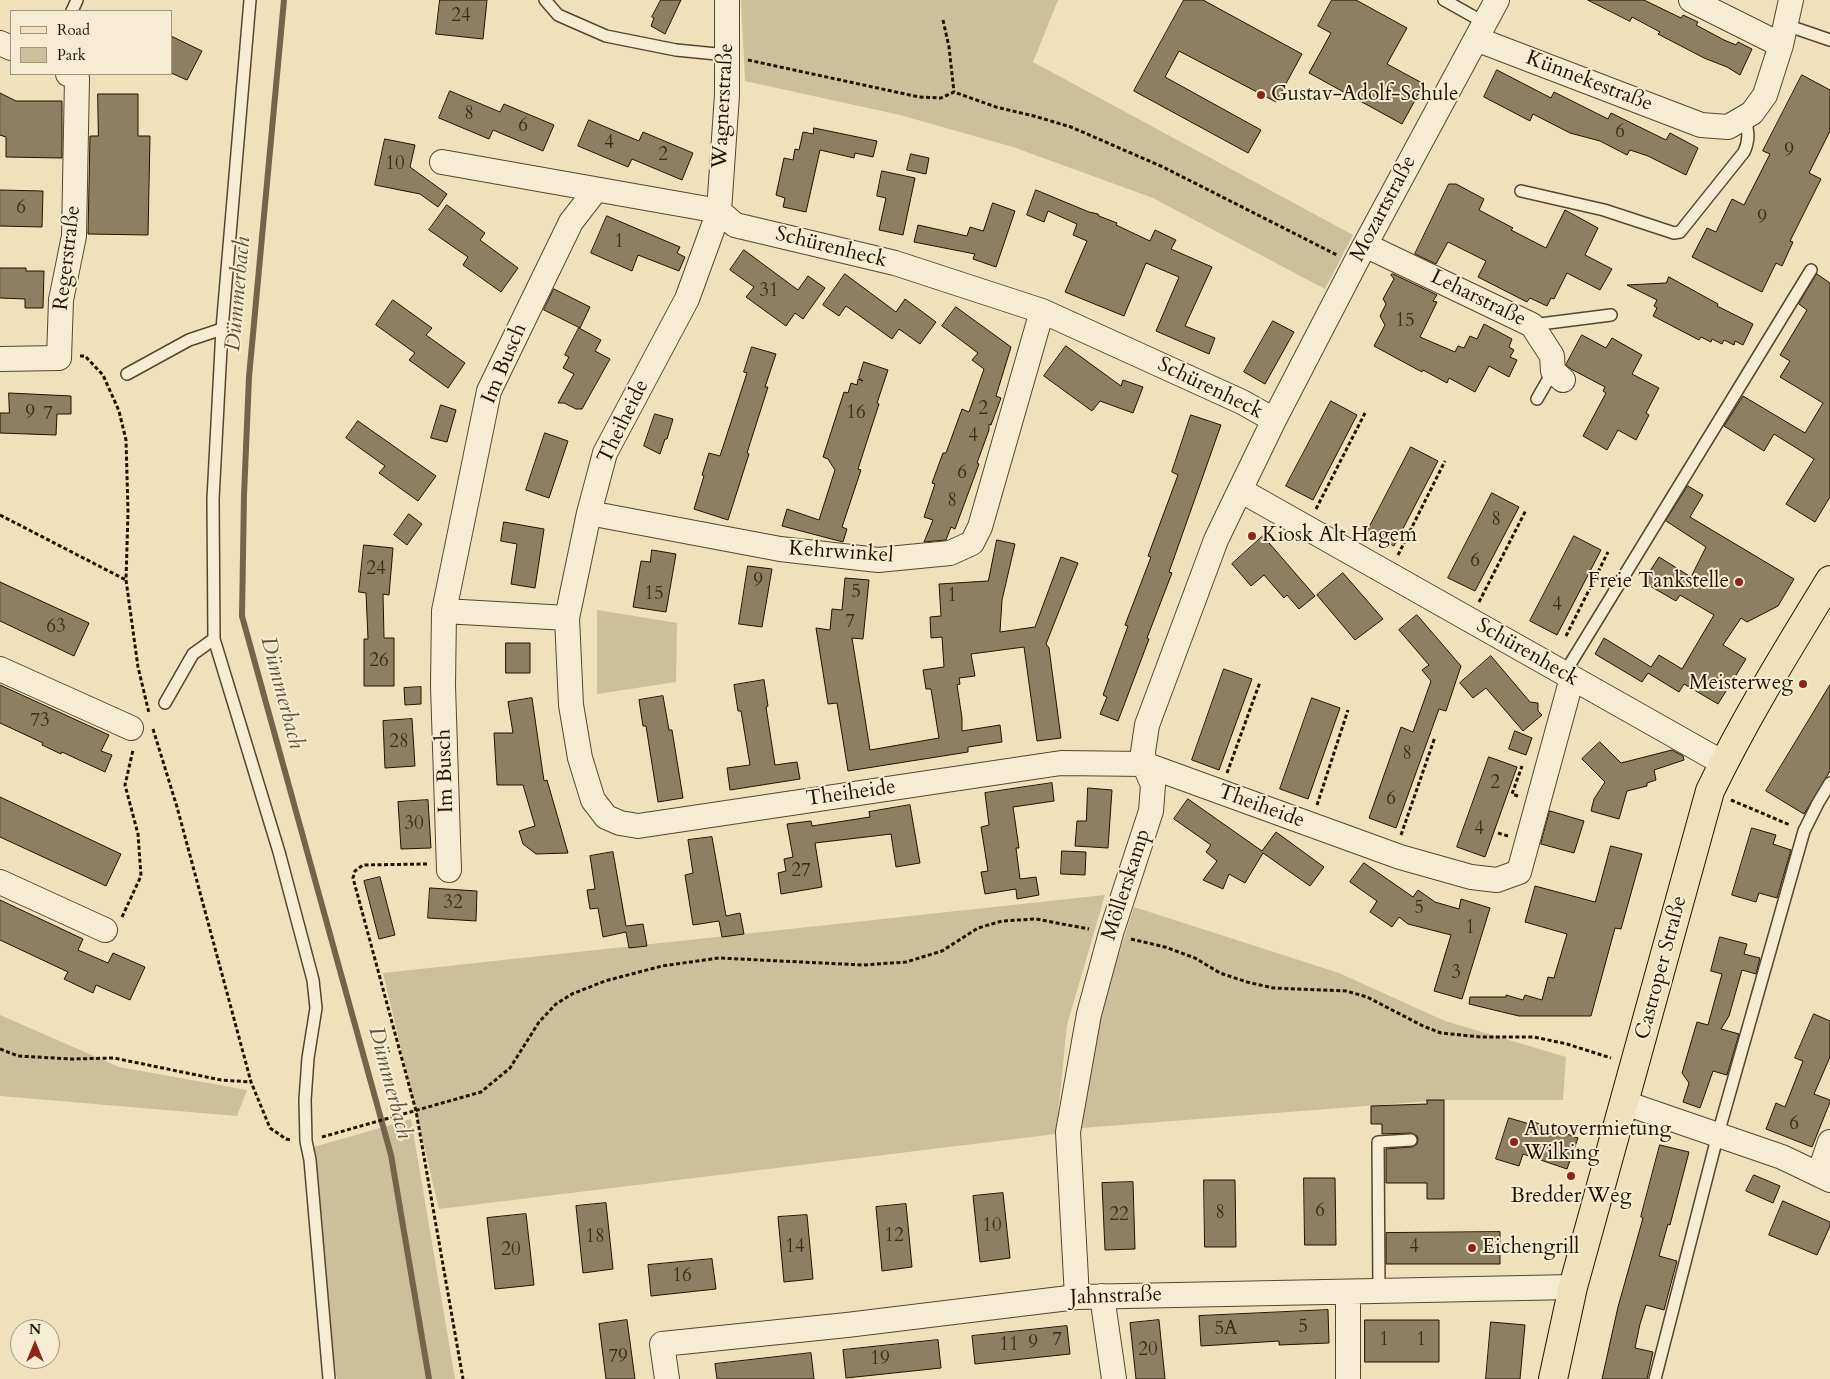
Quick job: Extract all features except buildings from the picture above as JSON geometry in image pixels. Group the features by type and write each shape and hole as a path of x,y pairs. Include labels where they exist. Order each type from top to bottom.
{"main road":[{"name":"Castroper Straße","path":"1552,1379 1573,1288 1710,791 1723,763 1783,656 1830,580"}],"street":[{"name":"Wagnerstraße","path":"718,211 727,95 727,0"},
{"name":"Mozartstraße","path":"1274,420 1360,254 1497,0"},
{"path":"1691,0 1783,35"},
{"path":"1745,118 1752,113 1765,95 1783,35 1791,0"},
{"name":"Künnekestraße","path":"1480,31 1701,125 1728,127 1745,118"},
{"name":"Regerstraße","path":"60,358 60,300 74,236 78,78 70,75"},
{"path":"442,162 595,191 718,211"},
{"name":"Im Busch","path":"449,870 443,686 444,612 489,391 571,222 595,191"},
{"name":"Schürenheck","path":"718,211 736,225 895,264 1042,312 1242,402 1274,420 1240,490 1723,763"},
{"name":"Theiheide","path":"718,211 687,299 605,453 589,513 568,618 570,705 580,758 594,800 606,816 620,824 638,826 1061,763 1144,764 1394,854 1471,877 1497,880 1519,872 1563,673"},
{"name":"Leharstraße","path":"1360,254 1532,325 1552,356 1558,375"},
{"name":"Kehrwinkel","path":"589,513 780,549 878,560 950,554 972,543 980,527 1042,312"},
{"path":"0,359 60,358"},
{"name":"Möllerskamp","path":"1077,1297 1068,1132 1089,1014 1111,933 1151,811 1153,785 1144,764 1143,752 1148,725 1216,540 1240,490"},
{"path":"444,612 568,618"},
{"path":"0,669 144,722"},
{"path":"0,882 105,930"},
{"path":"1625,1104 1782,1157 1825,1177 1830,1142"},
{"name":"Jahnstraße","path":"667,1379 662,1344 847,1325 1077,1297 1573,1288"},
{"path":"1348,1292 1348,1379"},
{"path":"1102,1296 1114,1379"}],"lane":[{"path":"250,0 222,329 213,499 214,639 279,852 313,980 316,1008 304,1100 306,1141 310,1160 329,1379"},
{"path":"545,0 558,15 606,36 676,50 727,55"},
{"path":"1444,0 1480,31"},
{"path":"1783,35 1830,40"},
{"path":"1522,191 1604,210 1674,233 1680,232 1744,152 1749,135 1745,118"},
{"path":"1563,673 1811,270"},
{"path":"1532,325 1611,314"},
{"path":"127,374 188,340 222,329"},
{"path":"1537,400 1558,375"},
{"path":"165,703 193,654 214,639"},
{"path":"1656,1379 1718,1134 1804,831 1830,783"},
{"path":"1379,1291 1378,1142 1411,1140"}],"path":[{"path":"943,20 949,47 954,92"},
{"path":"727,55 919,97 941,98 954,92 996,107 1071,127 1360,254"},
{"path":"60,358 86,356 103,375 119,411 126,440 128,512 126,580 144,722 177,807 251,1082 270,1128 286,1139 300,1142 306,1141 481,1092 510,1068 539,1022 556,1004 572,994 605,980 662,966 719,958 863,965 906,962 942,951 978,928 1002,921 1036,919 1111,933 1165,947 1194,958 1220,973 1273,988 1346,990 1367,997 1423,1026 1441,1033 1481,1037 1534,1037 1567,1044 1635,1066"},
{"path":"1307,528 1365,413"},
{"path":"1388,574 1446,461"},
{"path":"1470,620 1526,510"},
{"path":"0,515 126,580"},
{"path":"1563,673 1608,552"},
{"path":"1220,792 1260,682"},
{"path":"1310,824 1348,710"},
{"path":"105,930 119,924 141,876 138,834 125,785 134,746 144,722"},
{"path":"1394,854 1435,737"},
{"path":"1710,791 1804,831"},
{"path":"449,870 424,863 363,865 355,871 353,878 416,1111 463,1379"},
{"path":"0,1049 18,1056 71,1059 114,1058 221,1080 251,1082"}],"green space":[{"path":"741,0 1058,0 1033,62 1353,235 1325,289 1153,198 1013,147 900,115 745,81"},
{"path":"597,610 677,623 676,682 597,694"},
{"path":"1105,895 1067,1025 1056,1134 439,1209 383,973"},
{"path":"1134,907 1339,973 1445,1021 1566,1057 1563,1100 1444,1100 1082,1128 1095,1026"},
{"path":"0,1015 119,1067 247,1090 237,1116 0,1096"},
{"path":"411,1119 455,1379 337,1379 314,1147"}],"waterway":[{"name":"Dümmerbach","path":"284,0 249,377 244,495 242,616 391,1155 429,1379"}],"place":[{"name":"Gustav-Adolf-Schule","path":"1261,95"},
{"name":"Kiosk Alt Hagem","path":"1252,536"},
{"name":"Freie Tankstelle","path":"1739,582"},
{"name":"Meisterweg","path":"1803,684"},
{"name":"Autovermietung Wilking","path":"1514,1142"},
{"name":"Bredder Weg","path":"1571,1176"},
{"name":"Eichengrill","path":"1472,1248"}]}
